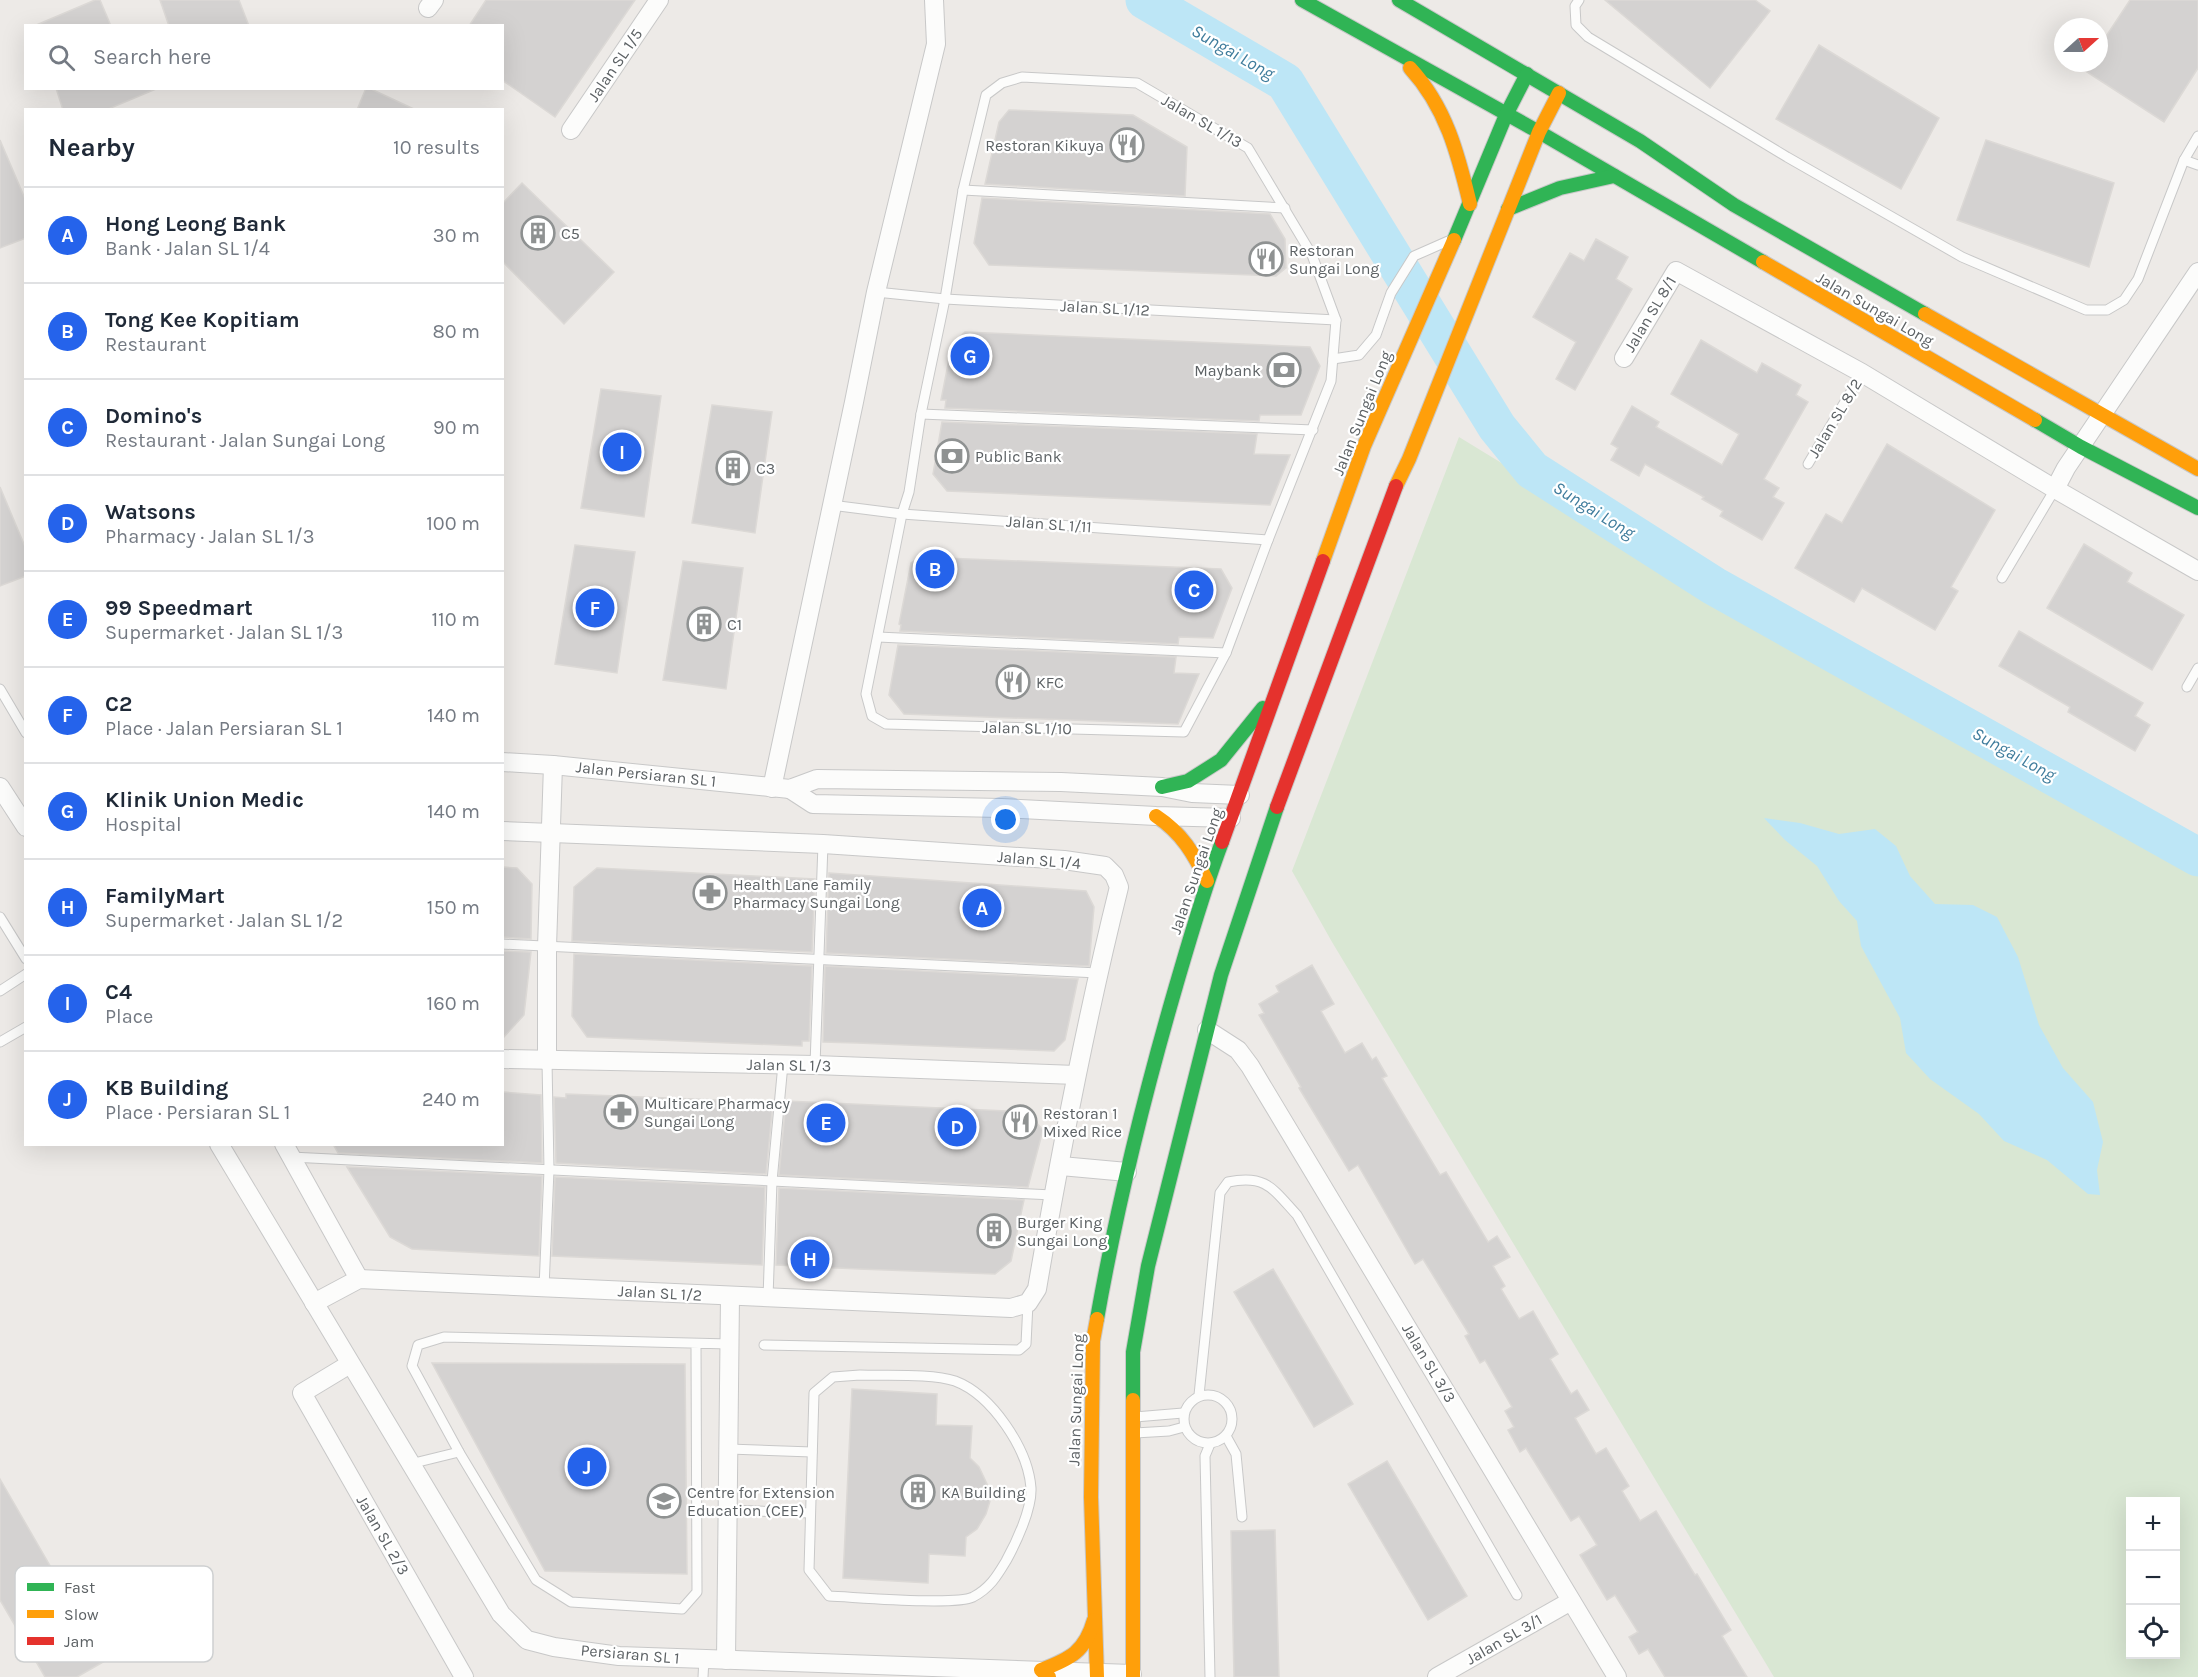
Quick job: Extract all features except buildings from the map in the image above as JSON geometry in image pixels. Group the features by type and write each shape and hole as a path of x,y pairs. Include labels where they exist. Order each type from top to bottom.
{"street":[{"name":"Jalan SL 1/5","path":"571,130 659,0"},
{"path":"781,788 831,506 876,292 936,44 934,0"},
{"name":"Jalan Sungai Long","path":"1302,0 1539,132 2081,447 2198,508"},
{"name":"Jalan Sungai Long","path":"1399,0 1640,141 1734,205 2198,469"},
{"path":"1394,52 1424,80 1445,118 1460,160 1470,204"},
{"name":"Jalan Sungai Long","path":"1097,1675 1090,1497 1093,1341 1102,1283 1148,1081 1207,881 1242,808 1278,690 1364,446 1470,204 1506,115 1527,75"},
{"path":"1133,1675 1133,1352 1148,1266 1221,975 1267,834 1257,812 1279,802 1399,479 1539,132 1559,93"},
{"path":"1508,209 1544,192 1589,179 1614,176"},
{"name":"Jalan SL 8/1","path":"1624,358 1676,271 1862,373"},
{"path":"2055,489 2198,272"},
{"path":"1862,373 2055,489 2198,571"},
{"path":"1162,787 1188,782 1221,760 1278,690"},
{"name":"Jalan Persiaran SL 1","path":"504,762 781,788"},
{"path":"548,1061 547,946 553,765"},
{"path":"781,788 817,778 1061,782 1162,787 1192,792 1242,808"},
{"path":"0,787 24,820"},
{"path":"781,788 813,804 1049,810 1156,816 1242,808"},
{"path":"1156,816 1174,826 1190,846 1207,881"},
{"name":"Jalan SL 1/4","path":"504,831 823,844 1064,860 1105,866 1114,875 1119,887 1076,1075 1037,1289 1020,1306"},
{"name":"Jalan SL 3/3","path":"1207,1030 1238,1050 1256,1076 1617,1677"},
{"name":"Jalan SL 1/3","path":"504,1059 783,1064 1076,1075"},
{"name":"Persiaran SL 1","path":"220,1146 501,1614 527,1640 554,1647 704,1668 726,1660 862,1671 1133,1675"},
{"path":"288,1151 359,1280"},
{"path":"1060,1166 1127,1172"},
{"name":"Jalan SL 1/2","path":"314,1303 359,1280 768,1298 1020,1306"},
{"path":"726,1660 729,1296"},
{"name":"Jalan SL 2/3","path":"350,1364 302,1393 464,1677"},
{"name":"Jalan SL 3/1","path":"1437,1677 1572,1601"},
{"path":"1045,1674 1082,1649 1090,1637 1095,1615"}],"lane":[{"path":"1578,0 1575,6 1576,24 1588,37 1787,157 1962,257 2086,310 2107,310 2124,300 2138,279 2184,160 2198,136"},
{"name":"Jalan SL 1/13","path":"963,190 986,95 1002,83 1022,77 1137,83 1248,148 1312,255 1336,320"},
{"path":"2184,160 2198,165"},
{"path":"1285,208 963,190 945,299 921,414 909,492 902,514 878,637 1226,653 1331,381 1336,320"},
{"path":"1333,359 1359,355 1376,335 1391,293 1414,256 1455,238"},
{"name":"Jalan SL 1/12","path":"876,292 945,299 1336,320"},
{"name":"Jalan SL 8/2","path":"1808,464 1862,373"},
{"path":"921,414 1313,430"},
{"path":"2002,578 2055,489"},
{"name":"Jalan SL 1/11","path":"831,506 902,514 1268,540"},
{"name":"Jalan SL 1/10","path":"878,637 866,694 872,716 886,724 1184,732 1226,653"},
{"path":"2187,687 2198,668"},
{"path":"0,689 24,730"},
{"path":"815,1065 823,844"},
{"path":"0,918 24,956"},
{"path":"504,944 1098,973"},
{"path":"0,991 24,975"},
{"path":"0,1042 24,1029"},
{"path":"544,1288 549,1170 548,1061"},
{"path":"768,1298 772,1181 783,1064"},
{"path":"288,1151 549,1170 1053,1195"},
{"path":"1199,1395 1220,1193 1228,1182 1246,1178 1268,1184 1297,1215 1517,1595"},
{"path":"764,1345 1019,1350 1026,1344 1020,1306"},
{"path":"696,1345 697,1592 682,1609 571,1602 536,1580 459,1452 412,1366 418,1345 444,1337 696,1345 730,1344"},
{"path":"860,1375 955,1381 975,1393 996,1411 1025,1460 1031,1490 1025,1519 1012,1550 991,1585 971,1598 948,1600 829,1596 809,1570 810,1513 814,1393 833,1377 860,1375"},
{"path":"1210,1444 1192,1438 1184,1427 1183,1413 1189,1402 1199,1395 1216,1395 1229,1405 1233,1421 1226,1436 1210,1444 1204,1456 1210,1677"},
{"path":"1132,1418 1183,1413"},
{"path":"1132,1433 1169,1431 1184,1427"},
{"path":"1226,1436 1236,1454 1242,1517"},
{"path":"729,1449 812,1452"},
{"path":"410,1464 459,1452"},
{"path":"729,1510 810,1513"}],"green space":[{"path":"1459,437 1755,618 2198,870 2198,1677 1774,1677 1332,942 1292,871"}],"water":[{"path":"1764,818 1800,823 1839,834 1875,829 1896,846 1910,876 1935,904 1973,905 1997,917 2018,957 2039,1025 2063,1068 2093,1102 2103,1142 2097,1170 2100,1195 2088,1194 2047,1160 2004,1141 1979,1114 1930,1079 1906,1053 1900,1018 1861,946 1857,921 1839,901 1817,866 1785,840"}],"waterway":[{"name":"Sungai Long","path":"1145,0 1285,82 1497,427 1532,470 1714,586 2198,857"}],"traffic: fast":[{"path":"1302,0 1539,132 1763,262"},
{"path":"1399,0 1640,141 1734,205 1925,314"},
{"path":"1454,240 1506,115 1527,74"},
{"path":"1508,209 1560,188 1614,176"},
{"path":"2035,420 2081,447 2198,508"},
{"path":"1162,787 1188,781 1221,760 1263,708"},
{"path":"1133,1400 1133,1352 1148,1266 1221,975 1277,807"},
{"path":"1097,1319 1122,1193 1164,1027 1222,842"}],"traffic: slow":[{"path":"1410,68 1442,115 1461,167 1470,204"},
{"path":"1396,486 1409,459 1539,132 1559,93"},
{"path":"1323,561 1364,446 1454,240"},
{"path":"1763,262 2035,420"},
{"path":"1925,314 2198,469"},
{"path":"1156,816 1186,845 1207,881"},
{"path":"1097,1319 1093,1341 1091,1497 1097,1677"},
{"path":"1133,1400 1133,1677"},
{"path":"1049,1677 1041,1670 1075,1653 1086,1640 1094,1620"}],"traffic: jam":[{"path":"1277,807 1396,486"},
{"path":"1222,842 1323,561"}],"place":[{"name":"Restoran Kikuya","path":"1127,145"},
{"name":"C5","path":"538,233"},
{"name":"Restoran Sungai Long","path":"1266,259"},
{"name":"Klinik Union Medic","path":"970,356"},
{"name":"Maybank","path":"1284,370"},
{"name":"C4","path":"622,452"},
{"name":"Public Bank","path":"952,456"},
{"name":"C3","path":"733,468"},
{"name":"Tong Kee Kopitiam","path":"935,569"},
{"name":"Domino's","path":"1194,590"},
{"name":"C2","path":"595,608"},
{"name":"C1","path":"704,624"},
{"name":"KFC","path":"1013,682"},
{"name":"Health Lane Family Pharmacy Sungai Long","path":"710,893"},
{"name":"Hong Leong Bank","path":"982,908"},
{"name":"Multicare Pharmacy Sungai Long","path":"621,1112"},
{"name":"Restoran 1 Mixed Rice","path":"1020,1122"},
{"name":"99 Speedmart","path":"826,1123"},
{"name":"Watsons","path":"957,1127"},
{"name":"Burger King Sungai Long","path":"994,1231"},
{"name":"FamilyMart","path":"810,1259"},
{"name":"KB Building","path":"587,1467"},
{"name":"KA Building","path":"918,1492"},
{"name":"Centre for Extension Education (CEE)","path":"664,1501"}]}
